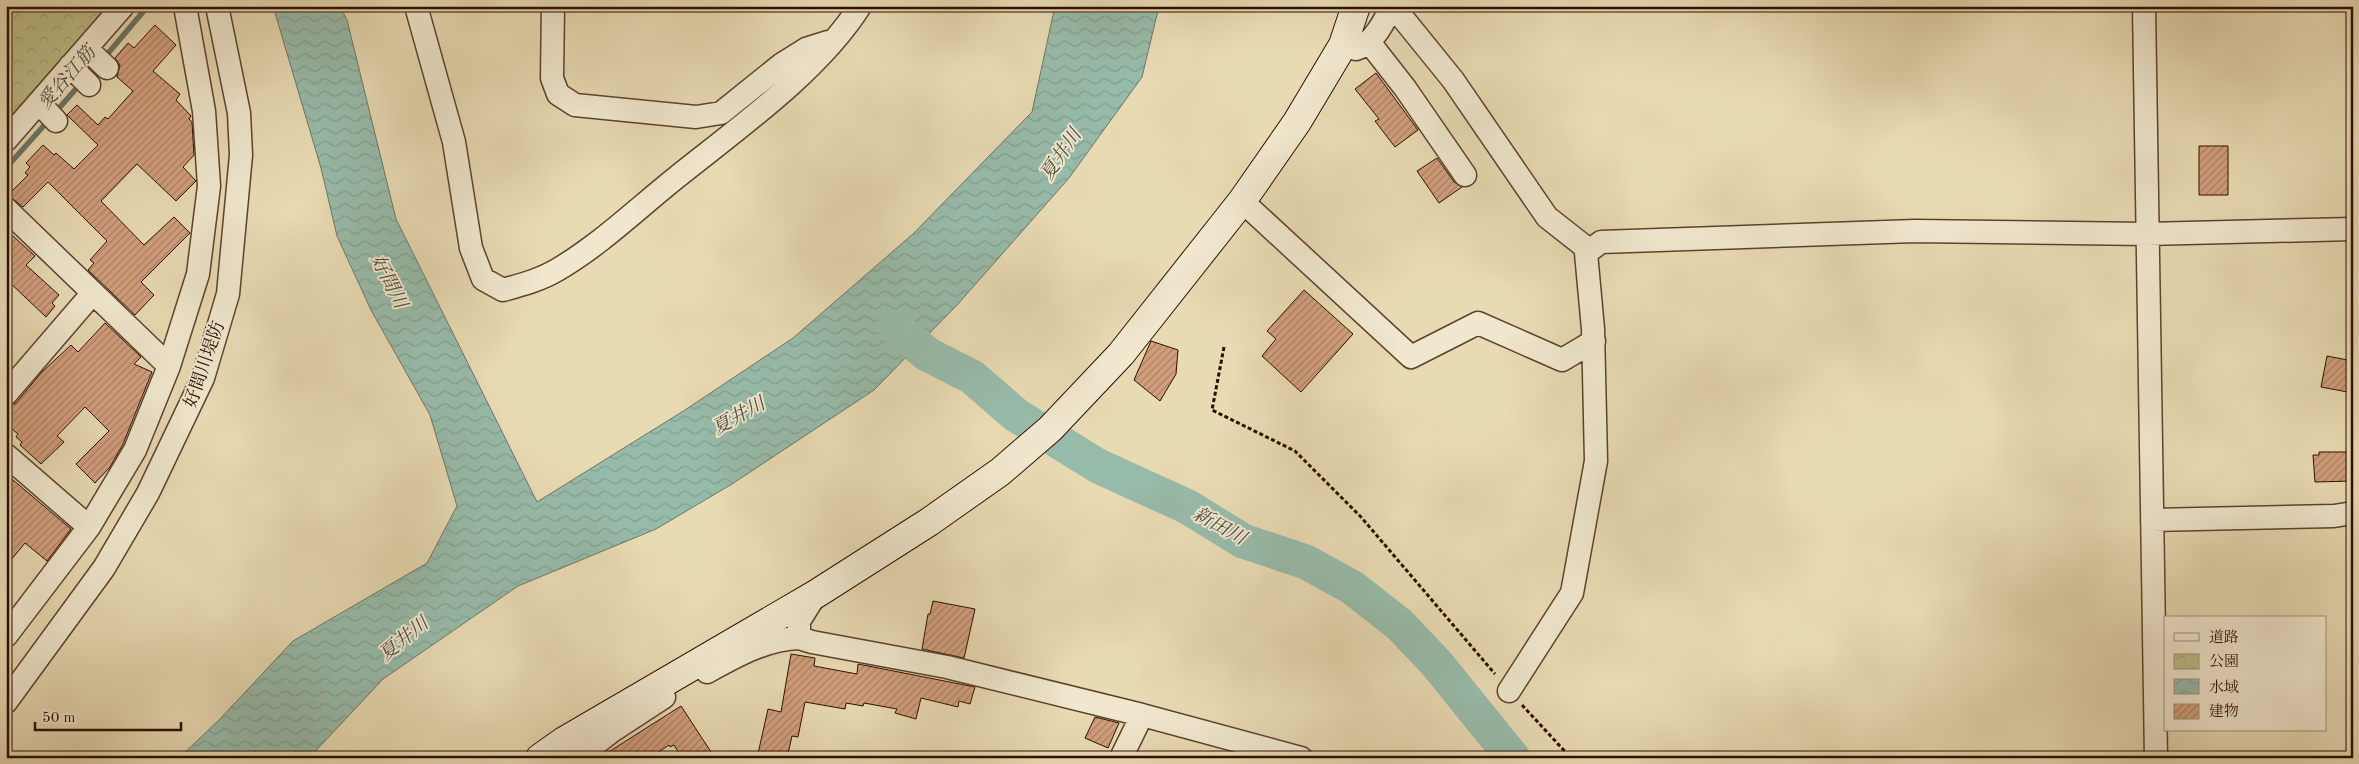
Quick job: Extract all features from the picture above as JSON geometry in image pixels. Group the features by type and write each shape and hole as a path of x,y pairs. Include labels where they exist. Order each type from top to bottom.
{"street":[{"path":"6,140 123,6"},
{"path":"6,636 89,527 135,450 168,366 198,274 209,186 204,111 185,6"},
{"name":"好間川堤防","path":"6,702 108,561 148,493 203,378 228,294 241,155 239,113 217,6"},
{"path":"416,6 454,142 471,248 483,279 503,290 524,284 556,270 605,235 770,103 848,26 860,6"},
{"path":"554,6 552,78 558,94 575,105 696,117 721,113 758,82 806,49 832,41"},
{"path":"540,758 564,741 816,594 929,522 1000,472 1050,429 1121,354 1242,201 1297,122 1343,45 1356,6"},
{"path":"1338,53 1360,48 1369,42 1392,6 1453,80 1547,217 1589,250"},
{"path":"2144,6 2156,758"},
{"path":"1369,42 1405,88 1465,175"},
{"path":"87,49 107,68"},
{"path":"70,66 89,85"},
{"path":"39,103 56,121"},
{"path":"1242,201 1411,357 1478,323 1562,360 1594,341"},
{"path":"6,210 168,366"},
{"path":"1509,691 1572,593 1596,461 1594,341 1586,253 1601,242 1876,232 2147,234 2353,229"},
{"path":"6,394 92,294"},
{"path":"6,455 89,527"},
{"path":"2152,520 2334,516 2353,513"},
{"path":"799,638 799,621 816,594"},
{"path":"577,758 653,704 729,660 766,644 787,638 799,638 947,667 1142,715 1243,751 1302,758"},
{"path":"1121,758 1142,715"}],"path":[{"path":"1224,347 1212,410 1295,451 1361,516 1509,691 1571,758"}],"green space":[{"path":"6,6 122,6 6,140"}],"water":[{"path":"273,6 340,6 347,20 396,219 537,502 685,410 793,338 913,234 1032,112 1055,6 1159,6 1142,77 1069,178 958,304 874,390 732,484 656,529 518,586 383,679 309,758 179,758 219,720 293,641 427,563 457,506 430,415 371,310 337,236 321,168"}],"building":[{"path":"155,25 176,45 153,71 180,94 176,100 191,116 189,119 192,122 194,155 183,167 196,181 176,201 137,164 101,201 144,245 174,217 190,233 141,282 154,295 135,315 88,270 94,263 90,260 107,241 48,182 23,207 8,195 28,175 25,173 30,167 26,163 43,145 54,155 56,153 74,169 98,145 67,115 77,105 98,125 105,117 108,119 133,91 117,77 120,65 115,58 128,43 134,48"},
{"path":"1376,73 1418,130 1395,147 1375,121 1379,119 1355,89"},
{"path":"2199,146 2228,146 2228,195 2199,195"},
{"path":"1437,158 1454,182 1462,187 1439,203 1417,171"},
{"path":"13,236 35,256 26,265 59,295 52,303 55,306 46,317 6,279 6,244"},
{"path":"1304,290 1353,334 1301,392 1262,356 1276,339 1267,331"},
{"path":"105,323 141,357 134,364 152,372 123,444 110,467 95,483 76,464 109,431 85,407 57,436 64,442 41,464 20,445 22,442 16,437 18,434 6,424 6,407 16,403 42,372 71,345 78,352"},
{"path":"1151,341 1178,350 1176,374 1160,401 1134,380"},
{"path":"2327,356 2353,361 2353,393 2321,387"},
{"path":"2319,452 2353,452 2353,481 2315,482 2313,455 2319,455"},
{"path":"6,474 71,529 47,561 25,543 6,566"},
{"path":"933,601 975,609 964,658 922,649 928,614 930,614"},
{"path":"791,654 815,658 814,666 857,674 858,664 975,687 970,704 959,701 958,707 921,698 916,719 895,713 897,709 864,703 863,706 846,703 845,709 805,702 798,737 792,736 787,758 757,758 768,709 781,712"},
{"path":"681,706 715,758 682,758 674,745 670,747 669,745 650,758 599,758"},
{"path":"1095,717 1119,723 1108,748 1085,738"}],"waterway":[{"name":"愛谷江筋","path":"104,58 148,6"},
{"name":"愛谷江筋","path":"54,114 81,83"},
{"name":"愛谷江筋","path":"6,168 48,121"},
{"name":"新田川","path":"895,327 927,354 972,377 1016,415 1098,466 1188,507 1243,541 1306,562 1353,588 1400,625 1437,664 1513,758"}],"water label":[{"name":"夏井川","path":"1060,154"},
{"name":"好間川","path":"390,281"},
{"name":"夏井川","path":"738,415"},
{"name":"夏井川","path":"403,638"}]}
